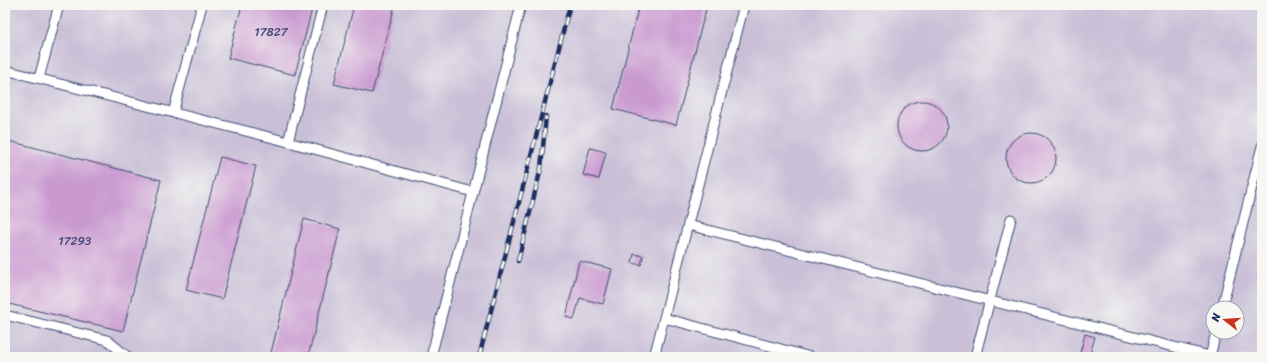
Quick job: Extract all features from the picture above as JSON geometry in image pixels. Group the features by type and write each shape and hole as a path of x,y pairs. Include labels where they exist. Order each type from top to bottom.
{"lane":[{"path":"39,78 59,5"},
{"path":"173,113 202,5"},
{"path":"288,142 323,5"},
{"path":"431,357 521,5"},
{"path":"654,357 744,5"},
{"path":"5,70 288,142 473,192"},
{"path":"1224,300 1262,146"},
{"path":"975,357 1011,219"},
{"path":"688,225 1210,357 1214,340"},
{"path":"5,315 107,340 128,357"},
{"path":"664,318 811,357"}],"shaded area":[{"path":"5,5 1262,5 1262,357 5,357"}],"building":[{"path":"242,5 313,5 295,75 228,58"},
{"path":"354,5 395,5 372,93 334,84"},
{"path":"639,5 707,5 676,125 613,109"},
{"path":"922,101 931,103 940,108 945,117 947,126 945,135 940,144 931,149 922,151 913,149 904,144 899,135 897,126 899,117 904,108 913,103"},
{"path":"1031,133 1040,135 1049,140 1054,149 1056,158 1054,167 1049,176 1040,181 1031,183 1022,181 1013,176 1008,167 1006,158 1008,149 1013,140 1022,135"},
{"path":"5,140 161,180 123,331 5,303"},
{"path":"590,148 606,152 599,179 583,175"},
{"path":"220,157 256,166 222,299 186,290"},
{"path":"304,219 340,229 308,357 286,357 271,353"},
{"path":"634,254 643,256 641,265 632,263"},
{"path":"579,261 612,269 603,304 580,298 574,319 566,317"},
{"path":"1085,334 1095,337 1089,357 1079,357"}],"railway":[{"path":"479,357 570,5"},
{"path":"518,261 541,168 546,116"}]}
